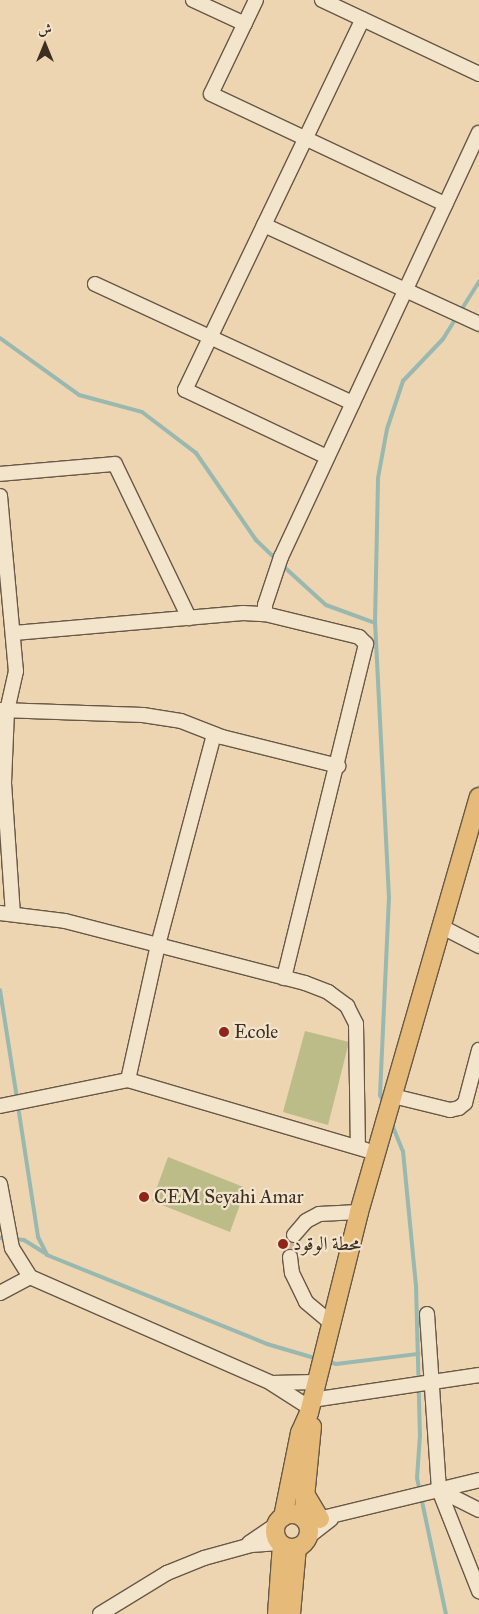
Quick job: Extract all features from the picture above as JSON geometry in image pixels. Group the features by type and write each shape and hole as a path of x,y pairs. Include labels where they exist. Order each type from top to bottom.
{"main road":[{"path":"280,1521 300,1433 310,1407 359,1212 479,797"},
{"path":"291,1614 312,1434 310,1407"},
{"path":"277,1614 300,1533 294,1514 280,1521"},
{"path":"280,1521 300,1533"}],"street":[{"path":"193,0 244,24"},
{"path":"256,0 211,94 446,204"},
{"path":"322,0 479,74"},
{"path":"327,457 185,390 363,19"},
{"path":"265,614 265,605 281,557 479,133"},
{"path":"264,225 479,324"},
{"path":"95,284 353,403"},
{"path":"0,474 115,464 189,618"},
{"path":"0,496 3,546 14,633 16,671 3,710 7,914 65,921 284,978 328,992 347,1006 356,1024 358,1147"},
{"path":"14,633 243,613 265,614 359,637 366,644 338,766 284,978"},
{"path":"3,710 143,715 181,721 214,734 338,766"},
{"path":"128,1080 158,945 214,734"},
{"path":"442,927 479,946"},
{"path":"393,1096 450,1110 459,1108 465,1103 479,1050"},
{"path":"0,1106 128,1080 377,1152"},
{"path":"0,1184 12,1248 30,1277 271,1383 310,1407 431,1382 479,1375"},
{"path":"294,1235 306,1220 318,1214 359,1212"},
{"path":"290,1257 292,1273 306,1302 331,1323"},
{"path":"0,1293 30,1277"},
{"path":"427,1314 439,1490 479,1591"},
{"path":"271,1383 316,1382"},
{"path":"100,1614 167,1573 242,1547 300,1533 338,1516 479,1480"},
{"path":"439,1490 479,1510"},
{"path":"300,1533 338,1516"},
{"path":"242,1547 280,1521"}],"green space":[{"path":"305,1031 349,1042 328,1125 283,1112"},
{"path":"168,1157 246,1188 230,1232 152,1201"}],"waterway":[{"path":"460,312 479,282"},
{"path":"384,1104 380,1095 389,898 375,623 378,478 387,429 403,381 443,339 456,318"},
{"path":"0,338 79,395 142,412 196,453 256,540 277,560"},
{"path":"282,565 326,605 375,623"},
{"path":"0,990 17,1099"},
{"path":"18,1106 38,1237 47,1255 267,1344 318,1359"},
{"path":"391,1122 403,1151 416,1285 420,1435 417,1478 446,1614"},
{"path":"0,1238 24,1240 46,1254"},
{"path":"327,1361 336,1364 418,1354"}],"tunnel":[{"path":"290,1257 294,1235"}],"place":[{"name":"Ecole","path":"224,1032"},
{"name":"CEM Seyahi Amar","path":"144,1197"},
{"name":"محطة الوقود","path":"283,1244"}]}
